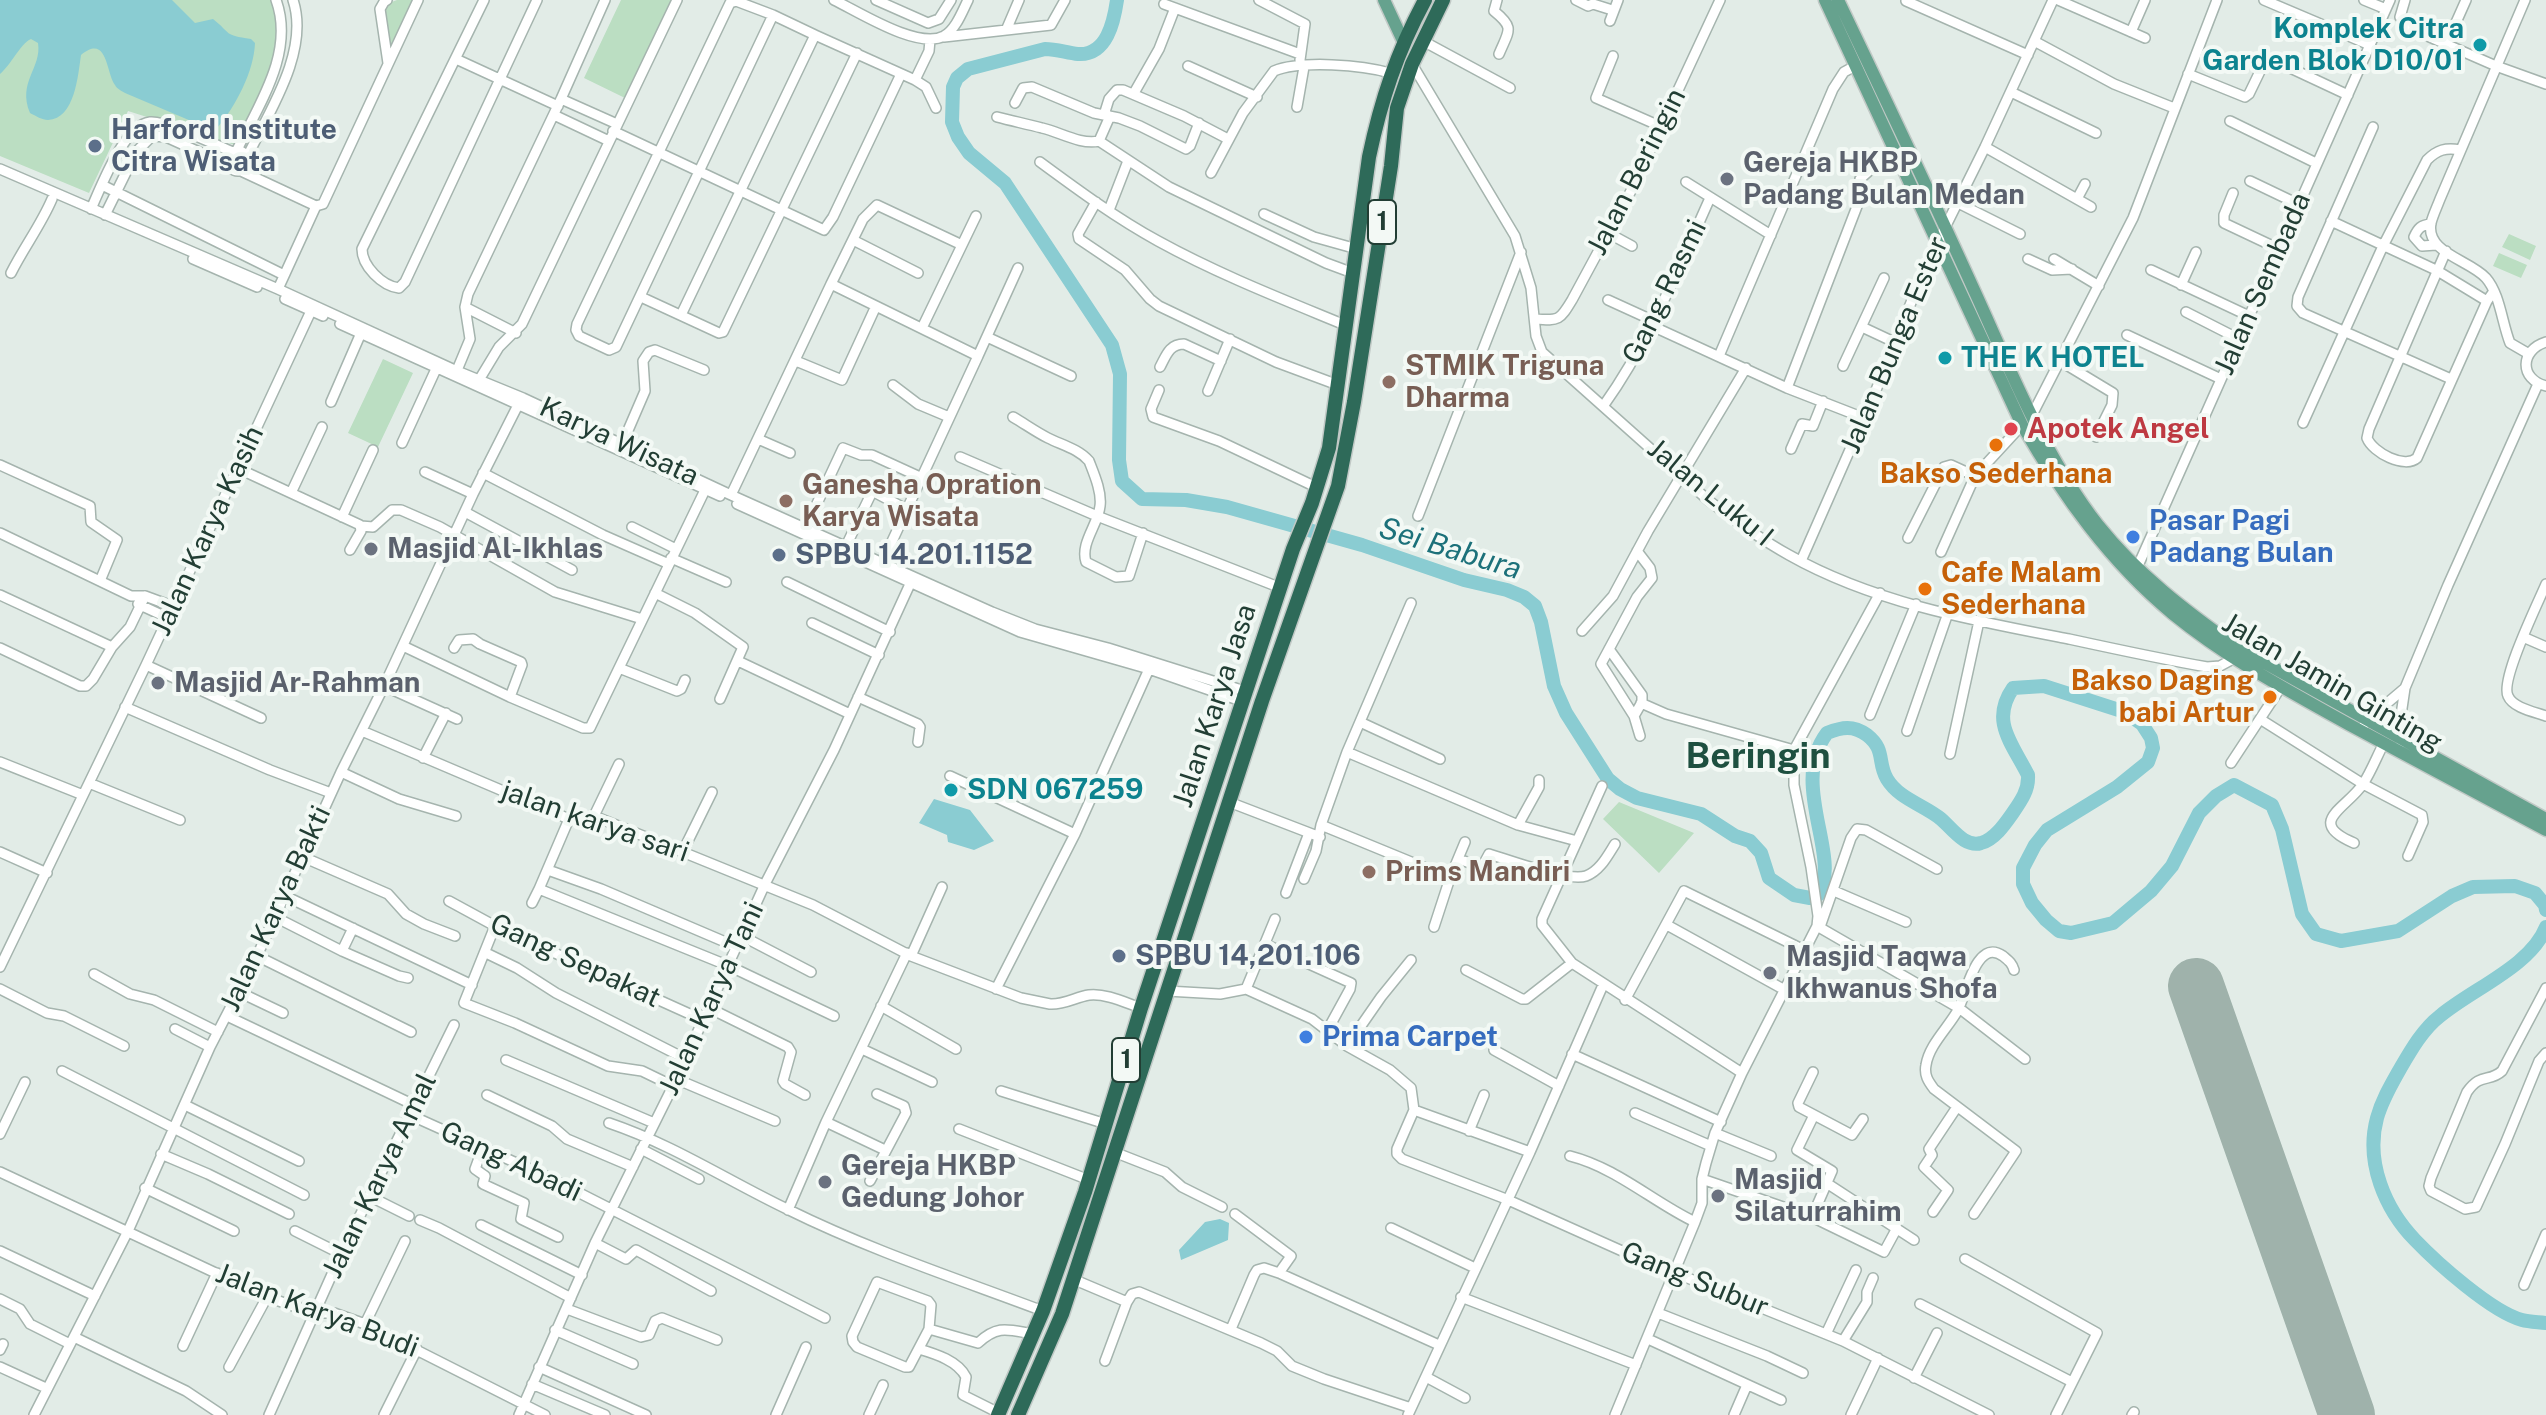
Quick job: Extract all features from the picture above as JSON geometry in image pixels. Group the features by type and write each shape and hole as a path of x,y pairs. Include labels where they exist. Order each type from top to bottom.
{"highway":[{"name":"Jalan Karya Jasa","path":"999,1414 1091,1190 1114,1152 1229,802 1331,509 1346,452 1391,166 1397,108 1412,64 1443,0"},
{"name":"Jalan Karya Jasa","path":"1018,1415 1075,1280 1106,1124 1141,1008 1293,549 1318,488 1329,448 1369,157 1390,73 1423,3"},
{"path":"1329,448 1346,452"}],"main road":[{"path":"1384,0 1404,43"},
{"name":"Jalan Jamin Ginting","path":"1825,0 1937,243 2026,421 2066,496 2115,558 2172,612 2233,659 2281,687 2400,746 2546,830"},
{"name":"Jalan Jamin Ginting","path":"1838,0 1945,228 2026,421 2099,526 2137,568 2197,619 2238,648 2363,726 2384,743 2400,746 2546,819"},
{"path":"1392,16 1406,19 1416,14 1423,3"}],"street":[{"path":"228,165 229,156 235,151 276,68 283,28 276,0"},
{"path":"241,171 247,167 247,157 287,72 297,34 293,0"},
{"path":"387,0 380,9 388,63"},
{"path":"105,215 136,152 152,136 161,135 316,206 323,204 418,0"},
{"path":"484,0 362,249 364,261 391,287 399,288 405,282 537,0"},
{"path":"0,171 52,199 361,333 436,369 456,374 470,339 465,307 472,285 558,107 605,0"},
{"path":"477,383 499,347 516,333 529,310 677,0"},
{"path":"834,0 901,32 935,39 1051,25 1065,0"},
{"path":"876,0 926,23 939,19 951,0"},
{"path":"915,80 935,39 948,34 968,0"},
{"path":"1007,28 1019,0"},
{"path":"1259,0 1304,23 1300,54 1303,67 1297,107"},
{"path":"1497,0 1494,11 1507,21 1509,27 1499,54"},
{"path":"1576,0 1588,6 1593,4 1609,9"},
{"path":"1610,21 1618,0"},
{"name":"Jalan Beringin","path":"1536,319 1553,321 1562,316 1662,127 1720,0"},
{"path":"2055,0 2145,38"},
{"name":"Jalan Bunga Ester","path":"1801,561 1937,243 2055,0"},
{"path":"2131,32 2145,0"},
{"path":"1941,552 1975,476 2026,421 2099,286 2149,180 2217,0"},
{"path":"2264,0 2370,45"},
{"path":"2364,0 2388,5"},
{"path":"2405,0 2400,14 2405,25 2496,66 2546,84"},
{"path":"2446,45 2466,0"},
{"path":"2436,245 2431,224 2525,0"},
{"path":"773,15 614,350 579,336 577,324 733,1 773,15 915,80 926,87 936,108"},
{"path":"1906,1 2028,55"},
{"path":"1164,4 1300,54"},
{"name":"Jalan Sembada","path":"2137,568 2388,5"},
{"path":"1134,93 1159,49 1175,8"},
{"path":"681,315 815,35"},
{"path":"1423,41 1510,88"},
{"path":"2034,41 2114,84 2174,108"},
{"path":"641,297 719,333 723,332 857,53"},
{"path":"1613,56 1596,98 1662,127"},
{"path":"456,59 558,107 615,128 660,153 824,230 901,74"},
{"path":"2188,74 2247,97 2264,63 2271,59 2348,95"},
{"name":"Jalan Luku I","path":"1412,64 1506,218 1521,252 1531,288 1536,336 1542,352 1708,500 1743,526 1801,561 1880,593 1948,613 2207,667 2220,666 2233,659"},
{"path":"1188,66 1257,97"},
{"path":"1719,356 1833,89 1844,72 1855,66"},
{"path":"1211,173 1243,113 1274,71 1303,67 1359,67 1390,73"},
{"path":"276,68 287,72"},
{"path":"1402,90 1413,85 1425,85"},
{"path":"1015,103 1023,88 1028,87 1140,126 1186,149 1199,123"},
{"path":"1099,141 1109,99 1117,90 1134,93 1228,139"},
{"path":"2011,92 2096,133"},
{"path":"558,107 609,141"},
{"path":"997,117 1083,141 1099,141 1169,187 1353,273"},
{"path":"2230,121 2316,163"},
{"path":"91,209 122,146 138,127 154,122 247,157"},
{"path":"2373,127 2298,297 2297,306 2303,313 2451,379"},
{"path":"122,146 136,152"},
{"path":"1985,147 2091,207"},
{"path":"2303,423 2383,246 2427,160 2436,151 2450,148 2460,150"},
{"path":"1787,388 1862,193 1860,179 1894,149"},
{"path":"1109,210 1128,161"},
{"path":"1040,162 1157,240 1243,283 1345,325"},
{"name":"Karya Wisata","path":"0,171 278,289 456,374 623,442 731,495 1035,629 1108,648 1246,697"},
{"path":"2250,181 2298,204"},
{"path":"1686,182 1710,198"},
{"path":"2077,199 2085,184"},
{"path":"102,185 284,275"},
{"path":"2233,193 2224,223 2279,249"},
{"name":"Gang Rasmi","path":"1604,405 1653,324 1710,198 1771,235"},
{"path":"11,273 52,199"},
{"path":"1096,202 1078,234 1079,239 1125,270 1159,306 1276,362 1338,385"},
{"path":"1958,203 2020,234"},
{"path":"731,495 863,219 877,205 962,245"},
{"path":"278,289 316,206"},
{"path":"1264,214 1314,237 1357,249"},
{"path":"922,328 976,216"},
{"path":"2331,221 2436,270 2487,301"},
{"path":"2431,224 2417,229 2414,237 2422,246 2436,245 2485,277 2494,291 2510,343 2529,354"},
{"path":"1608,233 1632,246"},
{"path":"853,240 918,273"},
{"path":"2446,251 2367,438 2374,448 2412,463 2420,454 2451,379 2494,291"},
{"path":"1418,516 1521,252"},
{"path":"2181,285 2196,252"},
{"path":"2028,259 2056,271 2072,269"},
{"path":"2054,259 2099,286"},
{"path":"882,563 1018,268"},
{"path":"2151,270 2249,316"},
{"path":"1843,366 1884,278"},
{"path":"831,284 978,356"},
{"path":"1608,300 1771,379 1772,383 1864,418"},
{"path":"796,361 842,380 876,306"},
{"path":"465,307 516,333"},
{"name":"Jalan Karya Kasih","path":"0,967 146,665 311,311"},
{"path":"2186,312 2239,339"},
{"path":"1862,327 1894,342"},
{"path":"331,402 361,333"},
{"path":"2127,335 2221,379"},
{"path":"987,337 1071,376"},
{"path":"1208,391 1230,339"},
{"path":"2400,746 2405,688 2442,598 2542,385 2533,380 2526,368 2529,354 2546,342"},
{"path":"1160,367 1171,348 1178,344 1221,361"},
{"path":"623,442 645,391 643,361 649,352 655,350 704,370"},
{"path":"2060,361 2113,393 2112,405 2096,437"},
{"path":"1582,631 1613,596 1746,368"},
{"path":"402,443 436,369"},
{"name":"Karya Wisata","path":"477,383 1020,632 1246,697"},
{"path":"893,385 918,404 949,417"},
{"path":"1159,390 1151,409 1153,417 1219,441 1318,488"},
{"path":"1791,449 1802,424 1813,426 1823,401"},
{"name":"Jalan Karya Bakti","path":"34,1415 128,1231 210,1047 257,956 331,793 519,403"},
{"path":"1013,417 1086,457 1100,505 1087,541 1084,560 1089,565 1116,577 1129,576 1143,533"},
{"path":"291,493 322,427"},
{"path":"758,439 790,453"},
{"path":"806,527 843,448 861,455 872,455 920,477"},
{"path":"342,517 373,450"},
{"path":"960,457 1097,516 1281,588"},
{"path":"0,465 90,506 91,522 117,540 100,581"},
{"path":"1908,538 1944,467 1951,465 1975,476"},
{"path":"237,468 361,526 375,526 396,509 421,518 555,592 642,619"},
{"path":"425,472 473,494"},
{"path":"483,473 603,535 672,557 726,582"},
{"path":"403,646 510,697 583,728 590,728 705,490"},
{"path":"846,546 874,492 906,509"},
{"path":"465,512 572,570"},
{"path":"350,550 361,526"},
{"path":"632,527 672,557"},
{"path":"0,533 131,596 140,607 166,617"},
{"path":"1637,551 1650,568 1652,578 1637,597 1602,662 1602,668 1634,716 1640,736"},
{"path":"787,582 890,632"},
{"name":"Jalan Karya Tani","path":"519,1415 595,1243 675,1083 765,884 879,655 910,584"},
{"path":"2546,584 2506,685 2507,695 2520,706 2546,716"},
{"path":"655,593 695,613 742,645 743,650 720,699"},
{"path":"1818,926 1811,867 1794,785 1794,750 1880,593"},
{"path":"0,595 112,647"},
{"path":"131,596 145,596 172,606"},
{"path":"0,648 83,687 91,683 112,647 127,632 145,596"},
{"path":"1304,879 1347,752 1411,603"},
{"path":"1870,715 1916,604"},
{"path":"1907,731 1948,613"},
{"path":"1950,754 1979,621"},
{"path":"812,623 879,655"},
{"path":"2523,637 2546,647"},
{"path":"454,648 459,640 471,638 521,662 510,697"},
{"path":"1609,649 1643,699 1634,716"},
{"path":"738,661 850,714"},
{"path":"146,665 261,718"},
{"path":"619,668 671,690 679,691 685,680"},
{"path":"996,989 1075,834 1149,669"},
{"path":"2231,763 2281,687"},
{"path":"383,688 457,719"},
{"path":"2363,726 2405,688"},
{"path":"858,697 918,724 918,742"},
{"path":"1641,703 1692,722 1794,750"},
{"path":"125,707 331,793"},
{"path":"423,758 446,713"},
{"path":"2260,719 2363,784 2422,815 2423,822 2408,856"},
{"path":"1360,722 1440,759"},
{"name":"jalan karya sari","path":"362,731 569,819 594,816 765,884 909,954 996,989 1050,1004 1058,1005 1100,995 1141,1008"},
{"path":"2354,843 2334,833 2331,821 2363,784 2384,743"},
{"path":"1347,752 1518,825 1577,841"},
{"path":"0,762 83,795"},
{"path":"594,816 619,764"},
{"path":"341,772 399,799 456,816"},
{"path":"950,776 1075,834"},
{"path":"1518,825 1539,787 1539,780"},
{"path":"89,783 180,820"},
{"path":"1602,786 1541,922 1572,963 1742,1073"},
{"path":"683,851 712,792"},
{"path":"1229,802 1320,837"},
{"path":"532,903 569,819"},
{"path":"1321,825 1450,878"},
{"path":"1615,1415 1695,1222 1704,1194 1702,1179 1715,1133 1783,989 1818,926 1855,830 1860,828 1937,869"},
{"path":"1286,893 1309,833"},
{"path":"1434,927 1465,842"},
{"path":"1458,859 1482,867 1487,855 1490,855 1580,877 1592,873 1615,844"},
{"path":"0,852 47,873"},
{"path":"303,857 388,894 406,914 455,936"},
{"path":"548,870 601,889 737,947"},
{"path":"788,1210 881,1006 942,887"},
{"path":"539,889 729,966 834,1016"},
{"path":"1625,1000 1682,894 1688,891 1804,950"},
{"path":"1834,891 1906,922"},
{"path":"285,896 472,985"},
{"name":"Gang Sepakat","path":"449,901 495,926 703,1020"},
{"path":"275,917 342,951 408,978"},
{"path":"1246,989 1275,919"},
{"path":"1667,925 1783,989"},
{"path":"495,926 464,1003 608,1066 642,1071 775,1121"},
{"path":"1818,926 1959,1008 2025,1059"},
{"path":"342,951 353,928"},
{"path":"742,936 811,972"},
{"path":"1267,945 1351,983 1327,1031"},
{"path":"1974,1214 2016,1151 1934,1089 1925,1067 1959,1008 1967,984 1983,955 1997,952 2009,961 2014,970"},
{"path":"486,953 556,993 686,1059"},
{"path":"257,956 411,1032"},
{"path":"1347,1046 1411,960"},
{"path":"1466,970 1526,999 1572,963"},
{"path":"94,974 130,994 154,1000 218,1032"},
{"path":"1105,1361 1127,1302 1132,1294 1139,1292 1277,1351 1292,1366 1412,1412 1439,1345 1530,1152 1603,985"},
{"path":"2546,988 2502,1071 2496,1076 2477,1081 2467,1092 2429,1184 2431,1191 2465,1209 2476,1207 2539,1061 2546,1053"},
{"path":"0,989 124,1046"},
{"path":"1167,991 1220,994 1246,989 1312,1019 1347,1046 1390,1070 1411,1088 1414,1110 1530,1152"},
{"path":"239,992 283,1013"},
{"path":"881,1006 956,1049"},
{"path":"709,1008 788,1047 791,1052 783,1081 805,1095"},
{"name":"Gang Abadi","path":"227,1016 825,1318"},
{"name":"Jalan Karya Amal","path":"269,1415 341,1254 454,1025"},
{"path":"175,1029 210,1047"},
{"path":"862,1049 932,1082"},
{"path":"1494,1050 1559,1086"},
{"path":"1572,1054 1721,1122"},
{"path":"506,1060 654,1123"},
{"path":"62,1071 304,1195"},
{"path":"1813,1072 1798,1104 1852,1135 1863,1119"},
{"path":"0,1134 25,1082"},
{"path":"1001,1091 1106,1124"},
{"path":"870,1181 906,1110 877,1094"},
{"path":"487,1095 552,1126 567,1139 633,1167"},
{"path":"1469,1131 1484,1095"},
{"path":"185,1105 299,1161"},
{"path":"1933,1212 1948,1190 1924,1167 1932,1155 1929,1149 1957,1107"},
{"name":"Gang Subur","path":"1414,1110 1397,1149 1397,1154 1407,1162 1506,1199 1631,1255 1843,1341 1985,1414"},
{"path":"1635,1113 1711,1146"},
{"path":"1812,1217 1832,1171 1797,1150 1814,1115"},
{"path":"826,1122 885,1150"},
{"path":"609,1123 648,1136 788,1210 854,1240 1043,1311"},
{"path":"959,1129 1091,1190"},
{"path":"1715,1133 1771,1156"},
{"path":"483,1147 475,1169 485,1176 483,1184 524,1203 521,1219 558,1237"},
{"path":"641,1149 699,1179"},
{"path":"1114,1152 1165,1172 1182,1187 1222,1207"},
{"path":"161,1154 289,1214"},
{"path":"1570,1156 1607,1170 1668,1209 1695,1222"},
{"name":"Jalan Karya Budi","path":"0,1172 267,1297 314,1313 334,1313 365,1324 545,1415"},
{"path":"1702,1179 1812,1217 1884,1252 1897,1228"},
{"path":"1825,1182 1914,1240"},
{"path":"145,1188 234,1231"},
{"path":"369,1196 439,1228 571,1298"},
{"path":"1235,1214 1291,1256 1279,1273"},
{"path":"481,1225 582,1275"},
{"path":"1391,1228 1475,1268"},
{"path":"295,1231 341,1254"},
{"path":"2524,1285 2546,1234"},
{"path":"365,1324 405,1241"},
{"path":"595,1243 626,1259 636,1250 711,1291"},
{"path":"0,1251 95,1296"},
{"path":"1965,1259 2097,1333 2056,1415"},
{"path":"1231,1329 1257,1270 1264,1268 1439,1345"},
{"path":"1826,1334 1856,1270"},
{"path":"183,1346 217,1273"},
{"path":"1843,1341 1867,1301 1873,1278"},
{"path":"1075,1280 1127,1302"},
{"path":"877,1282 928,1301 931,1308 929,1329 911,1364 905,1367 857,1347 852,1336 877,1282"},
{"path":"229,1367 267,1297"},
{"path":"1461,1297 1636,1365"},
{"path":"0,1299 20,1309 30,1324 186,1391 222,1415"},
{"path":"1920,1304 2072,1382"},
{"path":"567,1309 641,1337 649,1335 655,1321 662,1318 717,1340"},
{"path":"1658,1313 1803,1373"},
{"path":"929,1329 978,1343 997,1329 1033,1334"},
{"path":"555,1330 633,1364"},
{"path":"1914,1378 1937,1333"},
{"path":"1648,1339 1781,1400"},
{"path":"776,1415 806,1347"},
{"path":"384,1415 417,1349"},
{"path":"919,1349 940,1356 959,1368 966,1377 963,1395 999,1414"},
{"path":"1851,1415 1878,1358"},
{"path":"0,1367 46,1388"},
{"path":"539,1367 646,1415"},
{"path":"1426,1377 1465,1398"},
{"path":"532,1384 605,1415"},
{"path":"869,1415 883,1385"},
{"path":"1734,1415 1747,1385"}],"green space":[{"path":"0,0 274,0 277,38 274,57 261,93 235,145 128,111 89,193 0,156"},
{"path":"397,0 414,0 391,48 384,5"},
{"path":"621,0 672,0 625,98 584,78"},
{"path":"2509,234 2536,246 2530,260 2502,247"},
{"path":"2499,253 2527,265 2521,278 2493,266"},
{"path":"383,359 413,373 378,447 348,433"},
{"path":"1619,802 1694,833 1659,873 1603,819"}],"water":[{"path":"0,0 172,0 195,23 213,19 232,35 251,39 255,43 254,54 243,88 217,128 210,129 120,90 112,80 105,58 96,49 81,55 70,104 57,118 48,120 30,113 27,102 26,92 37,60 38,43 31,39 27,42 0,74"},
{"path":"934,799 970,810 994,841 974,850 948,842 947,835 919,823"},
{"path":"1220,1219 1229,1223 1228,1240 1181,1260 1179,1250 1205,1222"}],"waterway":[{"name":"Sei Babura","path":"1117,0 1107,36 1088,53 1045,49 968,69 957,78 953,87 952,122 969,153 1005,183 1112,345 1120,374 1119,460 1122,481 1142,499 1186,500 1227,507 1362,545 1524,597 1535,606 1541,622 1554,686 1566,713 1608,779 1637,798 1701,814 1735,836 1750,841 1761,853 1769,878 1794,895 1810,898 1818,895 1824,879 1813,775 1816,753 1827,733 1847,728 1867,735 1877,746 1884,773 1892,786 1941,819 1964,840 1979,844 2003,827 2027,786 2028,775 2003,722 2006,700 2013,688 2044,686 2125,712 2142,724 2153,748 2148,762 2117,787 2047,830 2023,868 2023,884 2032,903 2059,931 2071,933 2113,923 2151,891 2172,866 2199,813 2216,796 2234,785 2272,805 2282,829 2302,914 2316,934 2341,941 2398,931 2452,896 2473,887 2515,886 2535,893 2546,910"},
{"name":"Sei Babura","path":"2546,927 2528,954 2453,1006 2423,1033 2381,1105 2374,1135 2380,1184 2404,1228 2466,1286 2496,1307 2522,1320 2546,1323"}],"runway":[{"path":"2196,986 2347,1415"}],"place":[{"name":"Komplek Citra Garden Blok D10/01","path":"2480,45"},
{"name":"Harford Institute Citra Wisata","path":"95,146"},
{"name":"Gereja HKBP Padang Bulan Medan","path":"1727,179"},
{"name":"THE K HOTEL","path":"1945,358"},
{"name":"STMIK Triguna Dharma","path":"1389,382"},
{"name":"Apotek Angel","path":"2011,429"},
{"name":"Bakso Sederhana","path":"1996,445"},
{"name":"Ganesha Opration Karya Wisata","path":"786,501"},
{"name":"Pasar Pagi Padang Bulan","path":"2133,537"},
{"name":"Masjid Al-Ikhlas","path":"371,549"},
{"name":"SPBU 14.201.1152","path":"779,555"},
{"name":"Cafe Malam Sederhana","path":"1925,589"},
{"name":"Masjid Ar-Rahman","path":"158,683"},
{"name":"Bakso Daging babi Artur","path":"2270,697"},
{"name":"SDN 067259","path":"951,790"},
{"name":"Prims Mandiri","path":"1369,872"},
{"name":"SPBU 14,201.106","path":"1119,956"},
{"name":"Masjid Taqwa Ikhwanus Shofa","path":"1770,973"},
{"name":"Prima Carpet","path":"1306,1037"},
{"name":"Gereja HKBP Gedung Johor","path":"825,1182"},
{"name":"Masjid Silaturrahim","path":"1718,1196"}],"district":[{"name":"Beringin","path":"1758,757"}]}
